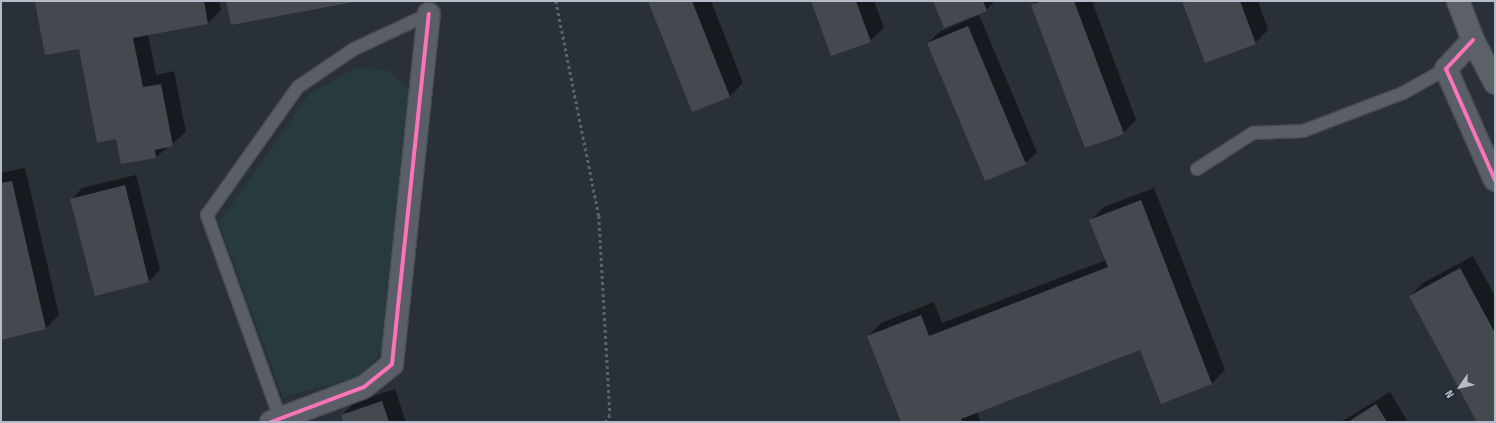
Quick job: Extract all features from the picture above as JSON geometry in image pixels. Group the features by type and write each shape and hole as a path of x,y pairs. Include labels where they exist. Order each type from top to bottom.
{"main road":[{"path":"1458,1 1473,40 1495,83"}],"street":[{"path":"276,420 305,416 364,387 392,364 429,14"},
{"path":"1473,40 1446,68 1495,180"}],"lane":[{"path":"276,420 206,215 298,87 354,49 429,14"},
{"path":"1197,169 1253,133 1303,130 1403,93 1446,68"}],"path":[{"path":"556,1 599,216 610,415 606,422"}],"green space":[{"path":"356,68 388,70 414,94 381,352 362,376 283,397 219,223 309,94"}],"building":[{"path":"204,1 208,24 133,38 143,87 161,84 173,146 155,150 156,158 121,164 116,139 97,143 79,49 45,55 35,2"},
{"path":"226,1 353,1 353,2 231,25"},
{"path":"648,1 692,1 730,97 692,112"},
{"path":"811,1 856,1 871,42 831,56"},
{"path":"933,1 983,1 987,11 944,28"},
{"path":"1042,1 1074,1 1124,134 1085,148 1031,5"},
{"path":"1182,1 1240,1 1256,44 1205,63"},
{"path":"968,26 1026,164 985,181 927,43"},
{"path":"12,181 46,329 1,340 1,183"},
{"path":"125,185 149,282 95,296 70,199"},
{"path":"1141,200 1212,384 1161,404 1140,350 961,419 963,422 901,422 867,336 921,315 929,336 1108,267 1089,220"},
{"path":"1460,268 1495,333 1495,422 1477,422 1409,296"},
{"path":"382,401 389,422 343,422 341,415"},
{"path":"1376,404 1387,422 1348,422"}],"cycle path":[{"path":"271,422 364,387 392,364 429,14"},
{"path":"1473,40 1446,69 1495,180"}]}
